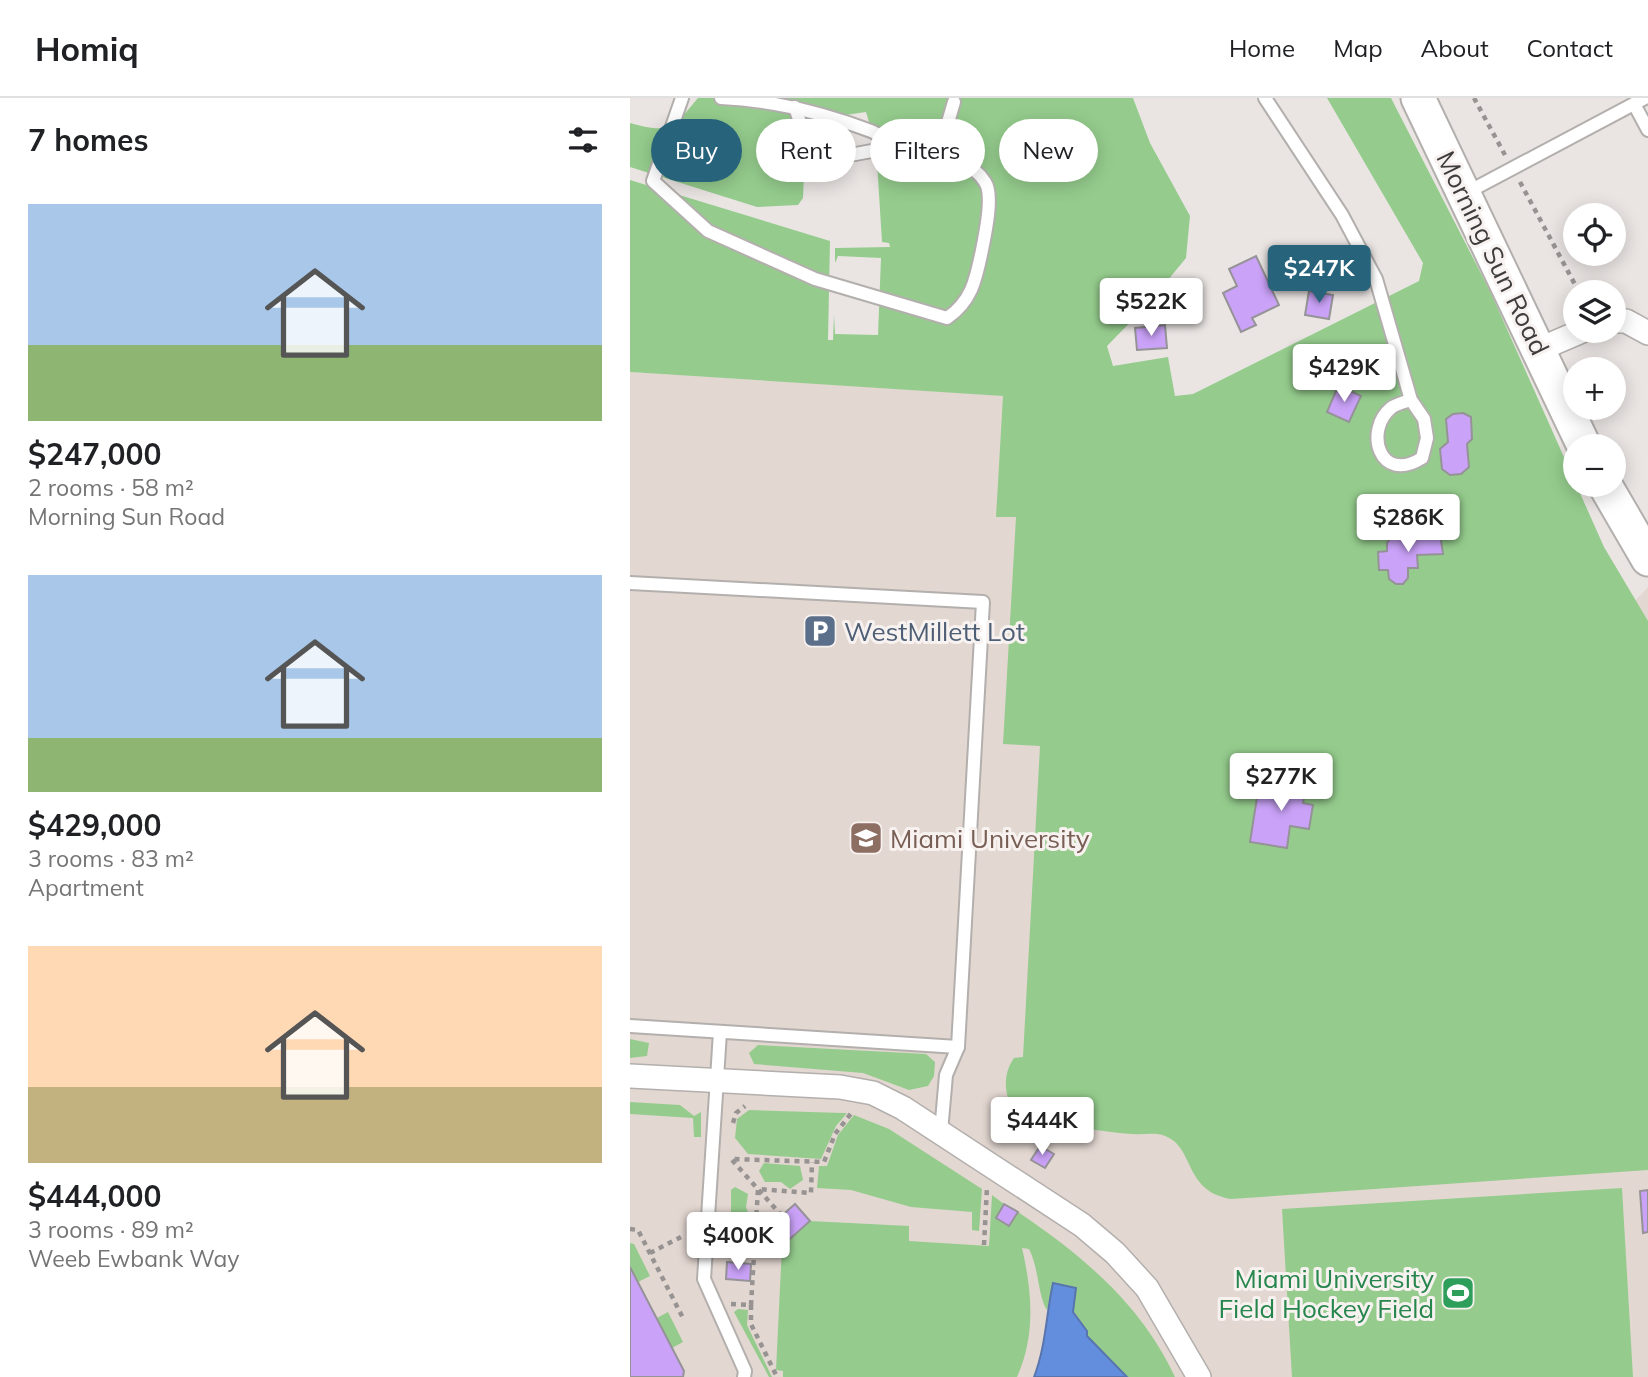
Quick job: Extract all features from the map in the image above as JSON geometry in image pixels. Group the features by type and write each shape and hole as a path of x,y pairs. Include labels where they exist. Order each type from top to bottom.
{"main road":[{"name":"Morning Sun Road","path":"1418,98 1579,434"},
{"path":"1612,497 1648,559"}],"street":[{"path":"1626,321 1648,333"},
{"path":"1540,349 1563,339"},
{"path":"630,1076 840,1087 873,1093 941,1132 982,1172 1082,1225 1115,1253 1147,1288 1199,1377"}],"lane":[{"path":"682,98 653,181 709,231 815,279 947,318 963,307 977,272 987,223 988,185 985,181"},
{"path":"721,98 753,99 795,107 870,131"},
{"path":"1265,98 1342,215 1376,279 1411,400 1424,419 1427,438 1422,458 1408,467 1395,467 1385,459 1377,444 1378,424 1391,408 1411,400"},
{"path":"1465,193 1639,101 1648,131"},
{"path":"949,119 954,102"},
{"path":"795,107 799,119"},
{"path":"630,583 984,603 958,1046 946,1074 941,1132"},
{"path":"630,1026 958,1046"},
{"path":"720,1032 704,1279 745,1371 744,1377"}],"path":[{"path":"1474,98 1573,280"},
{"path":"732,1133 736,1112 741,1107 756,1104"},
{"path":"842,1109 860,1112"},
{"path":"731,1158 824,1162 835,1134 853,1110"},
{"path":"729,1172 731,1146"},
{"path":"731,1158 782,1216"},
{"path":"758,1189 811,1193 812,1162"},
{"path":"982,1172 987,1188 984,1245"},
{"path":"982,1172 987,1188 998,1195"},
{"path":"758,1189 751,1324 776,1377"},
{"path":"723,1255 725,1227"},
{"path":"630,1229 638,1230 684,1320"},
{"path":"650,1253 681,1237"},
{"path":"724,1241 755,1243"},
{"path":"727,1293 732,1303 751,1304"}],"shaded area":[{"name":"Miami University","path":"630,372 1137,404 1178,1095 1648,587 1648,1377 630,1377"}],"green space":[{"path":"698,98 1133,98 1150,143 1190,216 1186,258 1149,303 1107,346 1113,366 1168,357 1175,396 1193,394 1419,281 1423,263 1327,98 1391,98 1490,291 1563,455 1563,497 1582,497 1604,547 1648,621 1648,1170 1231,1199 1205,1187 1181,1149 1165,1136 1071,1126 1037,1117 1012,1105 1007,1096 1006,1080 1014,1058 1023,1057 1040,746 1003,744 1016,517 996,517 1003,396 630,372 630,180 830,241 828,340 833,340 834,315 835,334 878,335 881,258 838,256 835,263 835,248 890,247 889,243 882,242 878,182 985,182 985,119 870,119 870,126 866,112 819,119 756,119 756,182 804,182 803,198 798,205 757,207 678,182 742,182 742,119 680,119"},
{"path":"630,123 651,127 651,174 630,167"},
{"path":"630,1039 649,1043 647,1056 630,1058"},
{"path":"758,1045 926,1054 935,1062 934,1076 928,1086 909,1090 863,1073 754,1064 749,1053"},
{"path":"630,1102 680,1105 694,1116 701,1112 701,1137 694,1137 693,1118 630,1114"},
{"path":"749,1110 847,1113 836,1126 821,1159 748,1154 735,1138 737,1119"},
{"path":"854,1115 889,1129 982,1189 979,1231 972,1230 972,1212 911,1207 851,1190 817,1188 819,1166 827,1166 838,1135"},
{"path":"764,1163 800,1166 803,1180 790,1189 781,1182 765,1182 759,1171"},
{"path":"735,1187 748,1194 746,1207 752,1223 738,1235 731,1232 731,1190"},
{"name":"Miami University Field Hockey Field","path":"1622,1188 1633,1377 1292,1377 1282,1209"},
{"path":"992,1195 1004,1204 996,1218 1009,1226 1018,1212 1065,1246 1108,1284 1128,1304 1145,1327 1175,1377 1127,1377 1087,1336 1087,1330 1054,1284 1047,1310 1029,1249 1022,1248 1030,1297 1030,1329 1017,1377 783,1377 783,1371 776,1370 782,1246 810,1221 909,1226 909,1241 989,1246"},
{"path":"630,1243 634,1244 650,1276 638,1282 630,1267"},
{"path":"738,1309 748,1310 747,1325 772,1377 769,1377 734,1312"},
{"path":"668,1312 683,1342 672,1348 657,1318"}],"water":[{"path":"1053,1283 1076,1288 1073,1312 1087,1331 1087,1336 1127,1377 1034,1377"}],"building":[{"path":"1256,256 1279,305 1252,318 1256,325 1241,332 1223,293 1237,286 1229,269"},
{"path":"1309,291 1333,295 1329,319 1305,315"},
{"path":"1165,325 1167,348 1137,350 1135,328"},
{"path":"1346,389 1361,396 1349,422 1327,412 1336,391"},
{"path":"1463,413 1471,417 1472,439 1467,444 1469,467 1461,474 1450,475 1442,469 1440,449 1448,442 1446,419 1453,414"},
{"path":"1433,528 1440,533 1443,554 1417,555 1418,568 1408,568 1408,578 1403,584 1396,584 1389,579 1388,570 1379,570 1378,552 1387,551 1387,543 1392,536 1419,538 1423,529"},
{"path":"1282,775 1307,779 1303,803 1313,805 1309,829 1290,826 1287,848 1250,842 1258,791 1280,794"},
{"path":"1040,1146 1054,1154 1045,1168 1031,1160"},
{"path":"1648,1190 1648,1232 1643,1233 1640,1191"},
{"path":"795,1204 810,1221 782,1246 767,1229"},
{"path":"1004,1204 1018,1212 1009,1226 996,1218"},
{"path":"727,1262 751,1264 750,1281 726,1279"},
{"path":"630,1267 684,1371 683,1377 630,1377"}],"place":[{"name":"WestMillett Lot","path":"820,631"},
{"name":"Miami University","path":"866,838"},
{"name":"Miami University Field Hockey Field","path":"1458,1293"}]}
